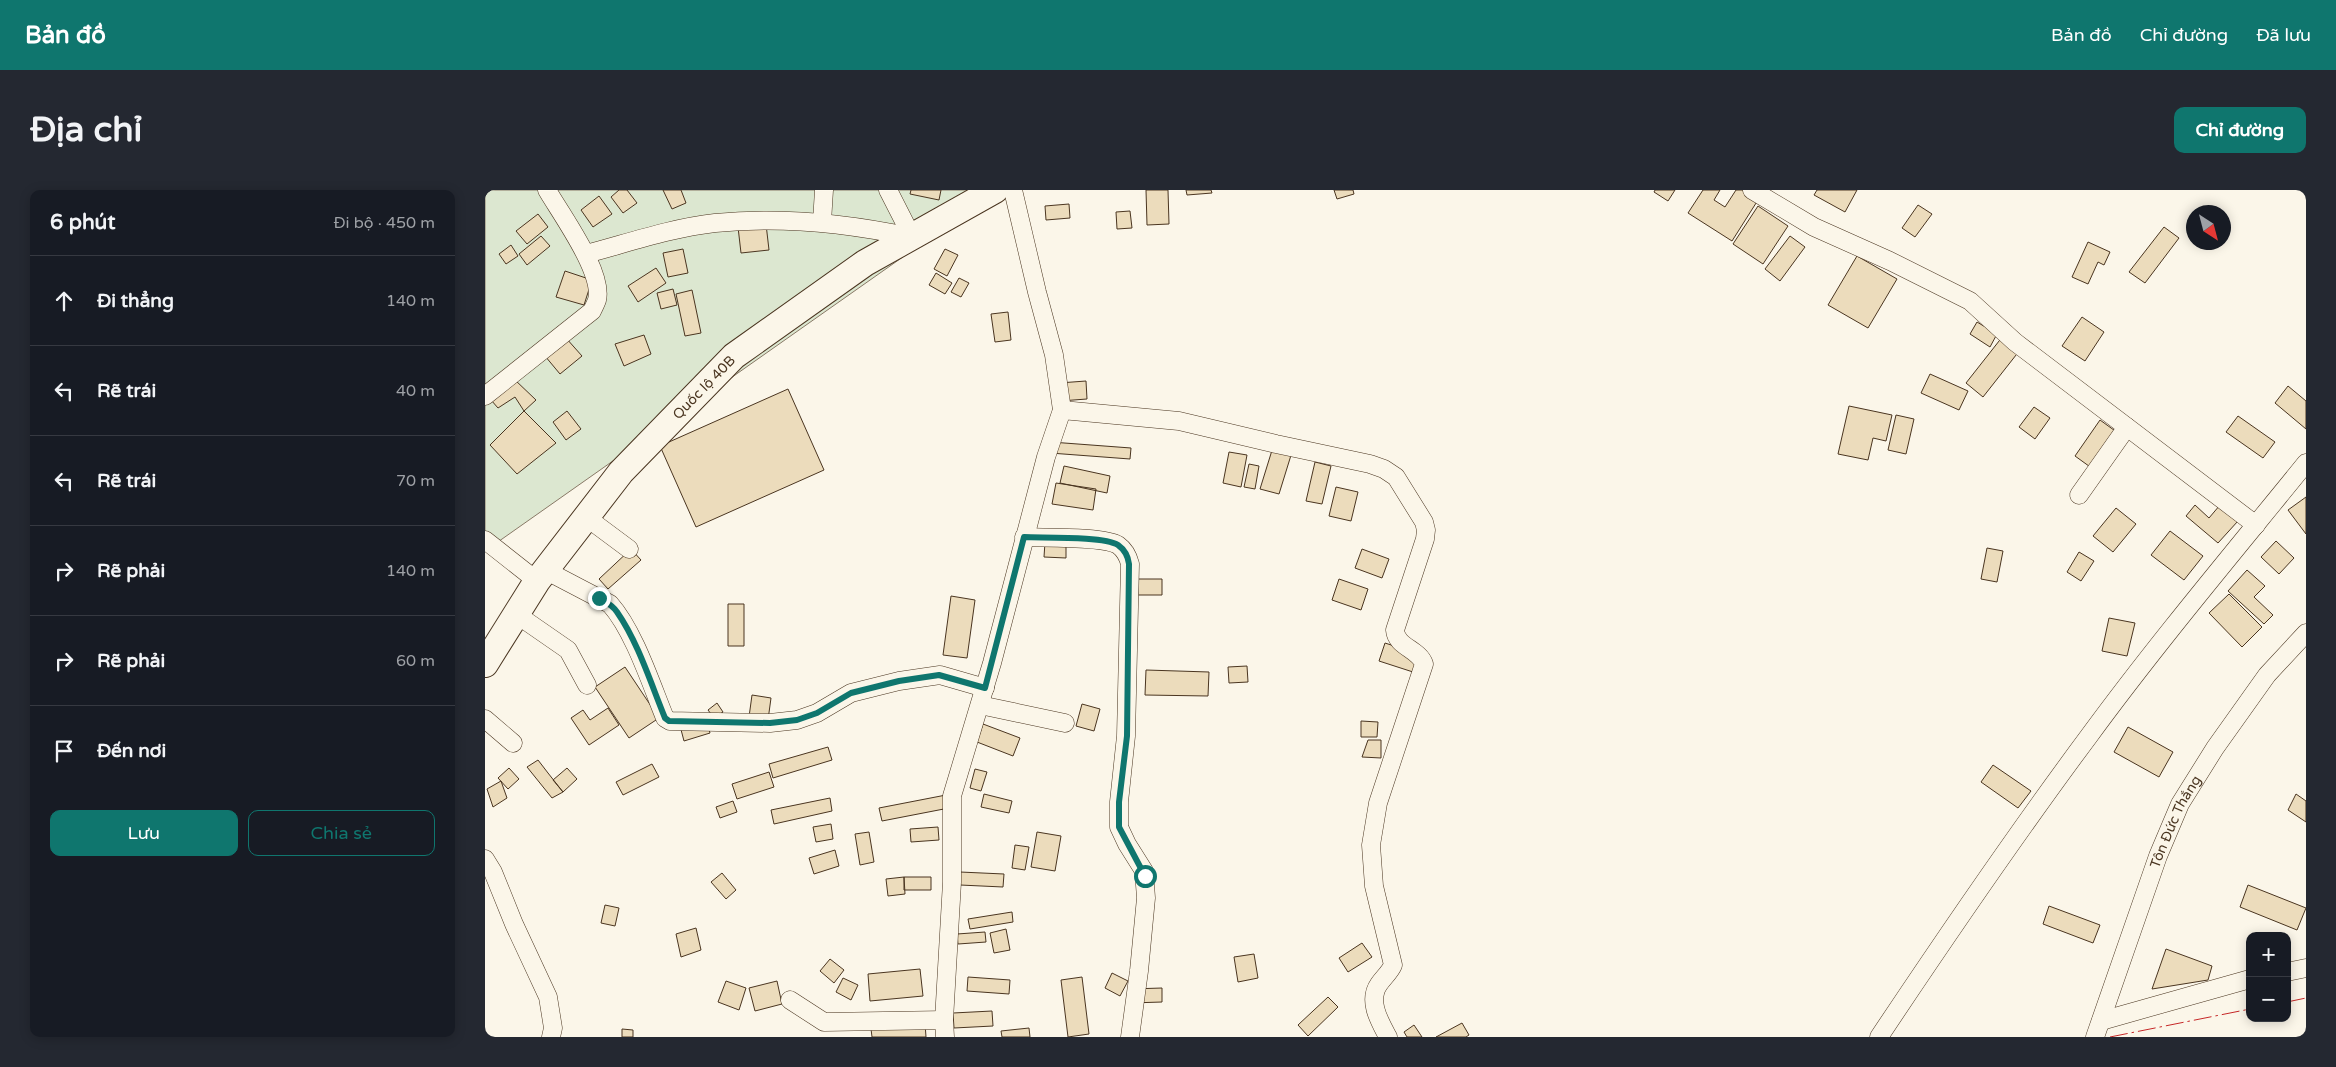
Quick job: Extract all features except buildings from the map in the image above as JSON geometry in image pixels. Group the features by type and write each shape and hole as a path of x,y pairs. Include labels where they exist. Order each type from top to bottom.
{"highway":[{"name":"Quốc lộ 40B","path":"485,664 541,575 621,472 734,356 865,264 995,190"}],"street":[{"path":"485,396 592,311 597,299 597,290 586,254 547,190"},
{"path":"822,222 824,190"},
{"path":"888,190 912,237"},
{"path":"790,1000 814,1018 824,1022 944,1028 952,882 952,796 985,688 1046,457 1062,410 1055,354 1037,292 1013,190"},
{"path":"1752,190 1814,227 1890,261 1970,301 2015,342 2256,525"},
{"path":"586,254 671,231 715,223 755,221 822,222 867,227 912,237"},
{"path":"1062,410 1179,421 1370,464 1384,469 1396,477 1424,522 1426,530 1425,539 1395,630 1395,636 1422,658 1425,664 1378,802 1371,846 1374,886 1393,965 1377,986 1375,996 1378,1019 1388,1037"},
{"path":"2079,495 2127,427"},
{"path":"1879,1037 2089,736 2192,603 2306,463"},
{"path":"586,517 629,549"},
{"path":"1024,537 1112,542 1124,550 1128,556 1127,736 1119,802 1119,827 1144,871 1146,898 1130,1037"},
{"path":"485,540 541,575 610,604 617,612 639,654 665,718 669,721 770,723 797,720 817,713 851,693 899,681 939,675 985,688"},
{"path":"516,614 568,650 587,685"},
{"name":"Tôn Đức Thắng","path":"2098,1029 2158,856 2180,804 2215,748 2267,674 2306,634"},
{"path":"980,705 1065,723"},
{"path":"485,719 513,743"},
{"path":"485,859 493,872 514,924 548,996 553,1028 551,1037"},
{"path":"2291,971 2306,968"},
{"path":"2098,1029 2246,980"}],"green space":[{"path":"485,190 998,190 485,551"}],"power":[{"path":"2291,1001 2306,998"},
{"path":"2110,1037 2246,1010"}],"route":[{"path":"599,598 610,604 617,612 639,654 665,718 669,721 770,723 806,718 851,693 899,681 945,675 965,684 985,688 1024,537 1103,541 1118,545 1128,556 1129,564 1127,736 1119,802 1119,827 1121,835 1139,862 1145,876"}]}
